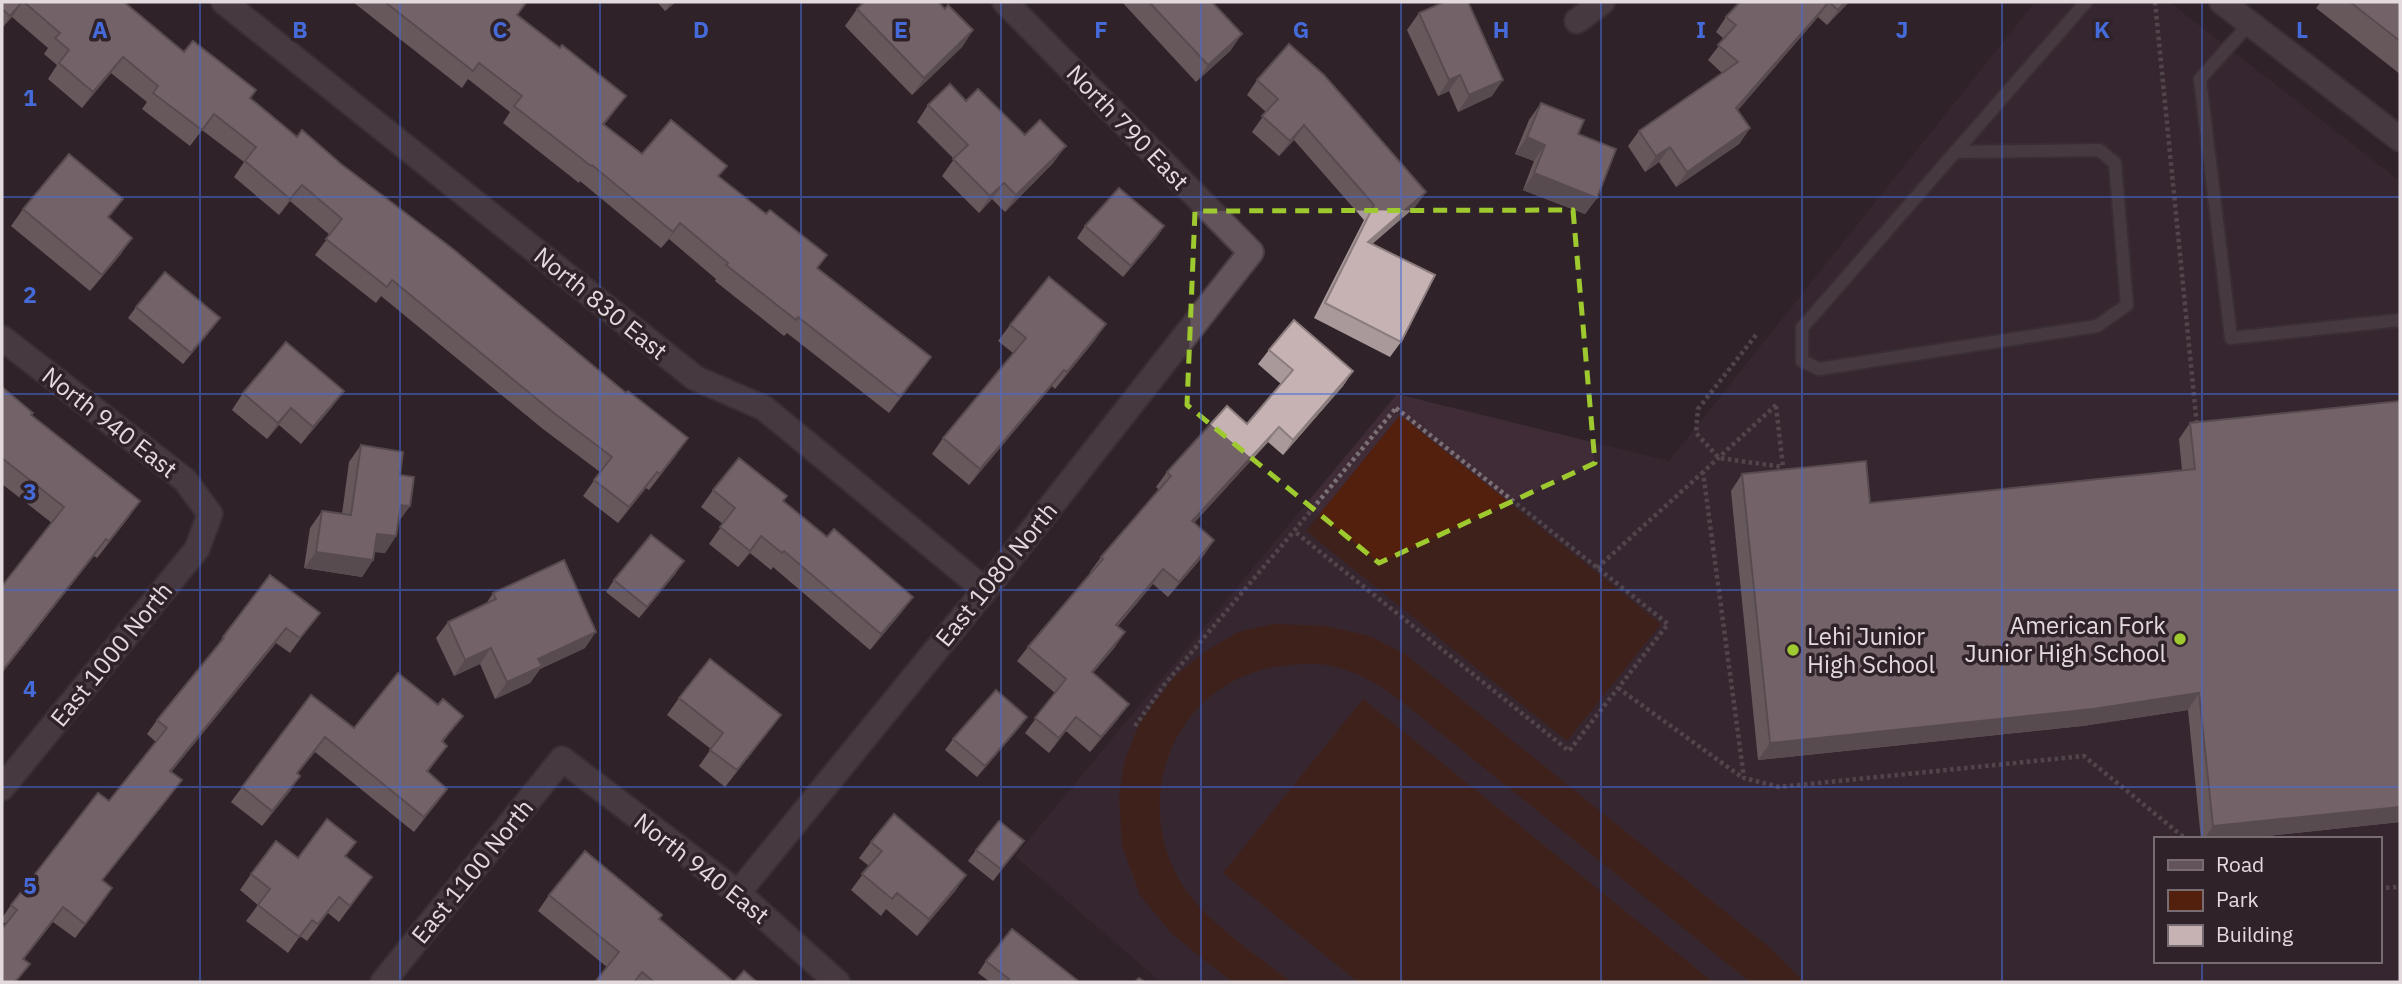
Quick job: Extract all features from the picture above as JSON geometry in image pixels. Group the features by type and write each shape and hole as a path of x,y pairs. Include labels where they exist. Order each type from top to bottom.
{"street":[{"name":"North 830 East","path":"224,2 695,378 764,408 985,590"},
{"name":"North 790 East","path":"1005,2 1251,252"},
{"path":"1577,21 1602,2"},
{"path":"2222,2 2400,139"},
{"name":"East 1080 North","path":"737,893 985,590 1251,252"},
{"name":"North 940 East","path":"2,338 185,480 210,514"},
{"name":"East 1000 North","path":"2,788 197,549 210,514"},
{"name":"North 940 East","path":"562,759 737,893 837,982"},
{"name":"East 1100 North","path":"383,982 562,759"}],"lane":[{"path":"1955,152 2099,150 2115,163 2127,304 2097,327 1819,369 1802,360 1802,327 2086,2"},
{"path":"2249,23 2200,79 2231,338 2400,320"}],"path":[{"path":"2155,2 2198,437"},
{"path":"1756,335 1698,410 1696,433 1719,458 1783,467"},
{"path":"1597,568 1776,405 1786,476"},
{"path":"1135,726 1164,685 1396,408 1668,624 1569,751 1294,531"},
{"path":"1703,472 1744,778"},
{"path":"1618,688 1744,778 1779,787 2084,756 2184,837"},
{"path":"2381,888 2400,887"}],"highlighted area":[{"path":"1573,210 1595,463 1379,563 1187,405 1195,211"}],"shaded area":[{"name":"Lehi Junior High School","path":"2035,2 2169,2 2400,181 2400,982 1161,982 1015,856 1397,394 1669,461"}],"green space":[{"path":"1400,415 1661,624 1567,741 1306,531"},
{"path":"1273,624 1326,626 1370,636 1405,654 1769,947 1804,982 1750,982 1396,697 1352,672 1314,664 1254,672 1221,689 1194,712 1175,741 1163,775 1160,811 1165,847 1181,883 1217,923 1291,982 1232,982 1172,934 1140,895 1122,846 1119,795 1125,759 1140,722 1175,676 1203,653 1238,632"},
{"path":"1363,699 1713,982 1358,982 1223,873"}],"building":[{"path":"2,2 22,2 10,16 2,9"},
{"path":"24,2 124,2 184,52 193,41 256,90 250,98 297,137 302,130 341,164 453,249 626,393 628,391 688,438 660,474 657,472 629,507 594,480 612,457 392,280 387,287 326,239 342,219 302,185 290,199 245,161 256,147 214,114 202,130 153,93 158,86 123,57 93,92 59,63 69,50 55,38 60,33"},
{"path":"385,2 522,2 525,4 517,15 560,48 562,45 626,96 603,124 642,154 671,120 727,166 718,176 766,214 770,210 827,255 817,268 931,357 900,397 726,265 728,263 680,223 673,232 592,165 514,106 522,96 479,63 473,71"},
{"path":"864,2 938,2 945,9 948,5 973,30 924,78 857,9"},
{"path":"1149,2 1212,2 1242,34 1208,65"},
{"path":"1444,2 1468,2 1503,80 1469,95 1460,75 1449,80 1419,13"},
{"path":"1740,2 1829,2 1736,108 1750,128 1687,172 1670,147 1656,156 1639,131 1738,62 1718,45 1736,25 1726,17"},
{"path":"1829,2 1845,2 1838,10"},
{"path":"2350,2 2400,2 2400,41"},
{"path":"1289,44 1324,75 1426,192 1368,242 1435,275 1401,342 1325,303 1374,205 1304,125 1290,141 1262,116 1278,99 1257,80"},
{"path":"950,84 966,101 978,89 1025,135 1040,120 1066,146 1016,195 1004,183 990,196 953,159 968,145 928,105"},
{"path":"1541,103 1584,120 1578,134 1616,149 1597,198 1534,173 1545,145 1527,137"},
{"path":"69,154 123,199 108,217 132,238 102,275 23,209"},
{"path":"1119,188 1164,226 1131,266 1085,226"},
{"path":"165,272 220,318 191,353 136,307"},
{"path":"1049,277 1106,324 980,469 943,438 1026,338 1010,325"},
{"path":"1294,320 1353,371 1293,440 1279,427 1192,521 1214,540 1179,582 1163,569 1116,625 1125,632 1092,672 1129,704 1101,737 1076,717 1059,738 1035,718 1066,679 1028,647 1171,476 1167,472 1227,406 1247,424 1293,370 1269,350"},
{"path":"286,342 344,391 313,427 291,408 278,423 243,393"},
{"path":"2,387 33,413 31,415 140,501 109,541 106,539 2,671 2,586 64,507 2,458"},
{"path":"2400,401 2400,807 2213,826 2199,693 2093,709 1770,743 1742,474 1866,461 1870,503 2195,469 2190,423"},
{"path":"361,445 403,452 400,475 414,477 410,506 401,505 396,536 377,534 373,560 316,552 322,511 351,515"},
{"path":"739,458 787,496 783,501 827,537 834,529 913,597 881,634 784,551 782,553 761,536 750,551 720,527 735,508 713,490"},
{"path":"651,535 684,561 647,607 614,580"},
{"path":"564,560 596,632 538,659 542,666 507,682 491,648 465,660 448,622 496,599 493,593"},
{"path":"270,575 320,613 300,638 286,628 170,771 182,780 102,880 112,888 85,924 63,907 23,959 30,964 15,982 2,982 2,929 17,910 11,905 98,793 109,801 167,728 157,720 224,638"},
{"path":"710,659 781,715 737,770 710,750 723,733 679,698"},
{"path":"398,673 438,705 443,699 463,716 442,741 447,746 427,771 447,789 424,817 325,737 297,773 300,776 272,811 242,787 311,695 354,728"},
{"path":"996,690 1027,717 985,766 953,739"},
{"path":"894,814 966,875 929,919 897,893 892,899 862,874 882,851 871,842"},
{"path":"327,819 356,842 345,856 372,877 350,906 339,897 318,924 312,920 299,937 258,905 270,889 251,874 276,841 298,858"},
{"path":"999,821 1024,841 1001,869 976,850"},
{"path":"585,851 662,915 659,919 734,982 654,982 642,972 634,982 595,982 619,952 549,895"},
{"path":"1012,929 1077,980 1007,982 1009,979 986,961"},
{"path":"744,971 757,982 734,982"}],"place":[{"name":"American Fork Junior High School","path":"2180,639"},
{"name":"Lehi Junior High School","path":"1793,650"}]}
